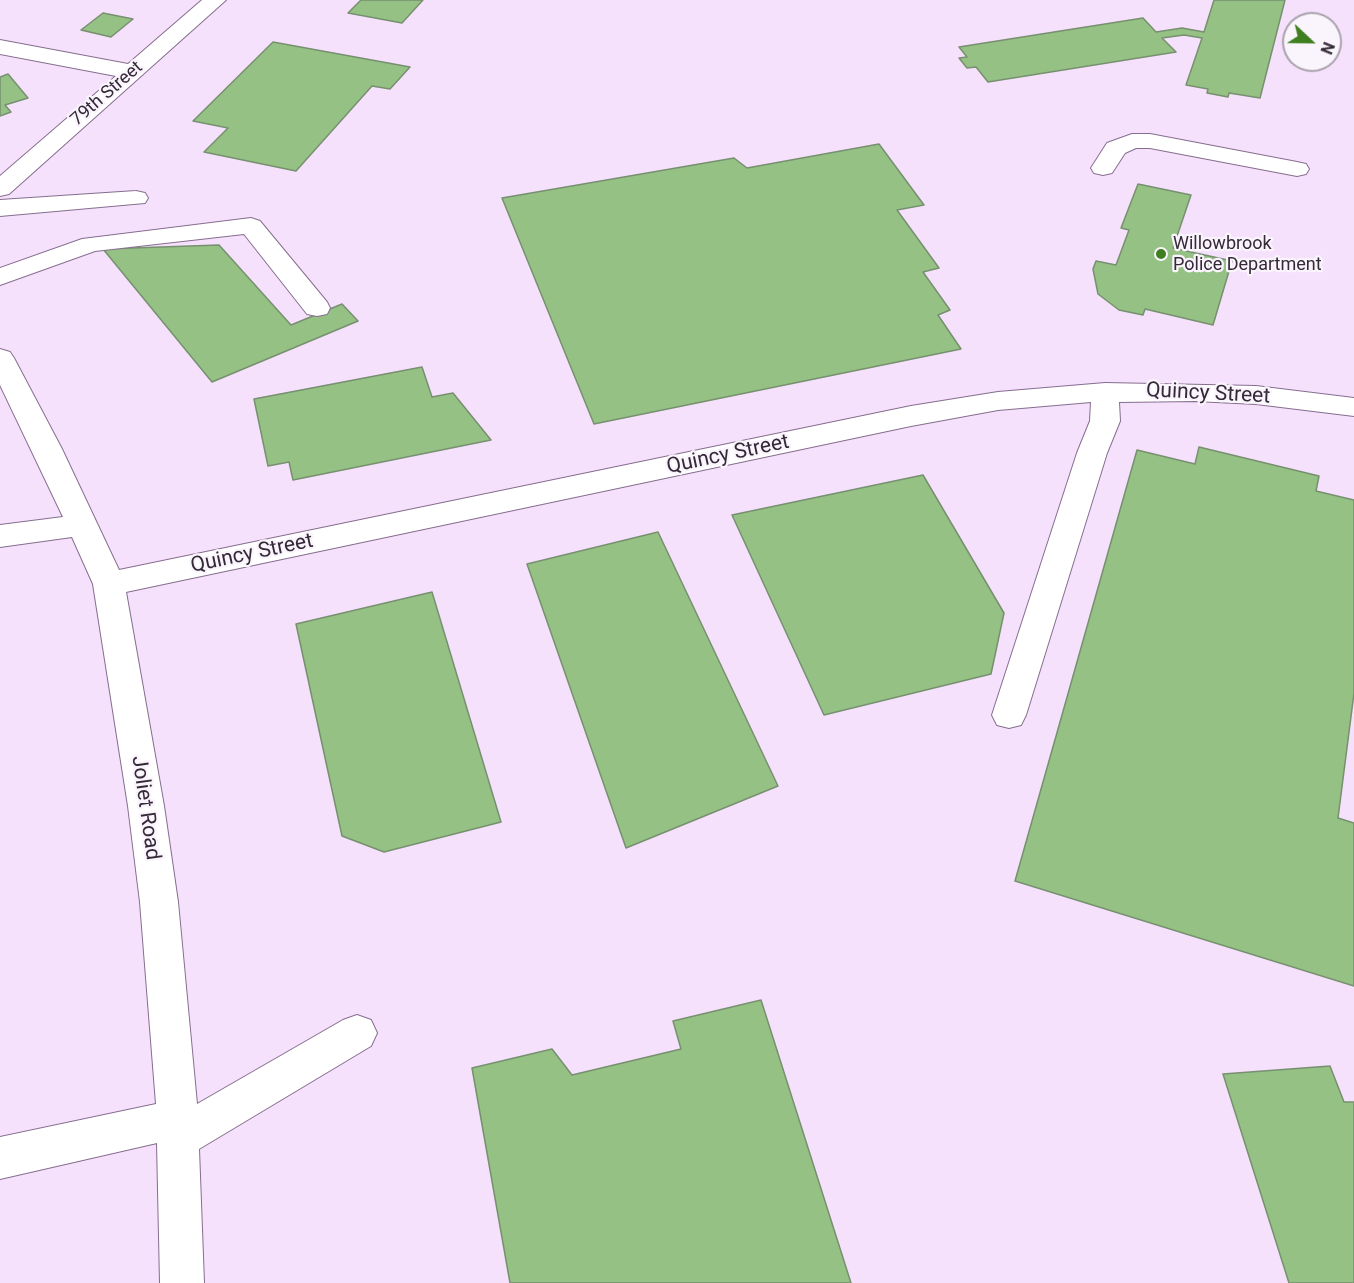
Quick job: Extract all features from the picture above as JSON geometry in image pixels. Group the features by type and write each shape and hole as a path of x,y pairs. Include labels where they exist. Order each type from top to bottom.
{"street":[{"name":"79th Street","path":"0,189 215,0"},
{"path":"0,47 133,72"},
{"path":"1103,168 1116,148 1132,141 1150,141 1298,169"},
{"path":"0,208 136,198"},
{"path":"0,277 91,244 251,226 317,308"},
{"name":"Joliet Road","path":"0,358 47,449 109,584 146,806 159,902 176,1079 182,1283"},
{"path":"1009,715 1092,453 1105,421 1105,392"},
{"name":"Quincy Street","path":"109,584 911,416 998,401 1105,392 1195,392 1246,394 1354,407"},
{"path":"0,536 81,525"},
{"path":"0,1158 177,1129 357,1033"}],"building":[{"path":"361,0 423,0 402,23 348,13"},
{"path":"1214,0 1285,0 1260,98 1229,93 1228,97 1207,93 1208,89 1186,85 1202,38 1184,35 1162,38 1176,52 988,82 976,67 967,68 959,58 967,57 959,47 1143,18 1156,32 1182,28 1204,32"},
{"path":"103,13 133,19 111,37 81,30"},
{"path":"273,42 410,67 390,89 372,86 296,171 204,152 228,128 193,121"},
{"path":"8,74 28,98 5,105 11,112 0,116 0,77"},
{"path":"879,144 924,205 897,210 939,268 923,272 950,310 938,315 961,349 594,424 502,198 734,158 747,168"},
{"name":"Willowbrook Police Department","path":"1138,184 1191,195 1173,248 1232,261 1213,325 1145,309 1143,315 1119,310 1098,294 1093,269 1096,261 1116,265 1129,230 1121,228"},
{"path":"219,245 291,325 342,304 358,321 212,382 103,249"},
{"path":"422,367 432,397 453,393 491,440 293,480 289,462 268,466 254,399"},
{"path":"1199,447 1319,476 1316,491 1354,500 1354,693 1338,818 1354,823 1354,986 1015,881 1137,450 1195,464"},
{"path":"923,475 1004,613 991,674 824,715 732,515"},
{"path":"658,532 778,786 626,848 527,564"},
{"path":"432,592 501,822 384,852 342,836 296,624"},
{"path":"761,1000 851,1283 510,1283 472,1068 552,1049 572,1075 681,1049 673,1021"},
{"path":"1330,1066 1344,1102 1354,1102 1354,1283 1289,1283 1223,1074"}],"place":[{"name":"Willowbrook Police Department","path":"1161,254"}]}
